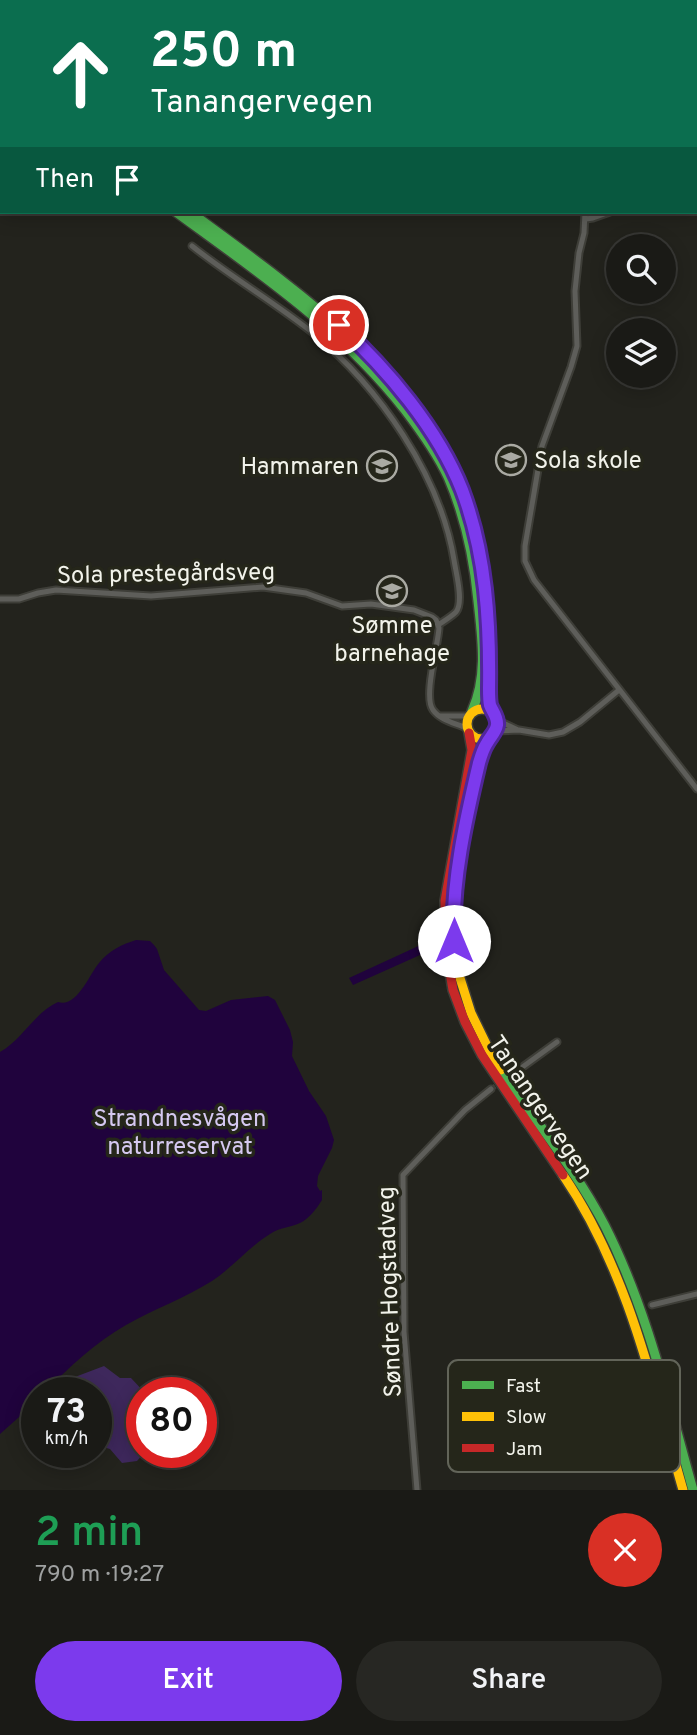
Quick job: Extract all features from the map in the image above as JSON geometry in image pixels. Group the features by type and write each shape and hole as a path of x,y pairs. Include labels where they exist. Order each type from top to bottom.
{"highway":[{"path":"179,214 297,301 345,342 386,385 435,453 462,515 472,557 481,625 481,675 478,698 470,714 468,731 480,739 486,739 493,734 495,717 489,699 488,614 476,537 462,491 442,449 399,389 351,336 302,295 193,214"},
{"path":"470,714 483,708 495,717"},
{"name":"Tanangervegen","path":"468,731 472,750 445,901 446,949 453,990 482,1055 578,1197 607,1252 622,1287 646,1360"},
{"name":"Tanangervegen","path":"493,734 485,745 480,761 455,891 454,941 460,980 473,1017 489,1050 595,1208 631,1284 656,1360"},
{"name":"Tanangervegen","path":"680,1445 693,1490"},
{"name":"Tanangervegen","path":"678,1472 683,1490"}],"street":[{"path":"604,214 593,218 585,215 575,291 577,346 542,446 525,555 534,580 697,789"},
{"path":"192,246 275,305 335,353 370,390 432,485 452,551 459,605 457,611 438,625 429,695 431,708 468,731"},
{"name":"Sola prestegårdsveg","path":"0,599 19,599 56,590 151,596 263,587 306,593 342,606 371,604 414,610 432,617 438,625"},
{"path":"493,734 519,730 549,735 563,732 580,722 619,690"},
{"path":"440,716 470,714"},
{"path":"495,717 519,730"},
{"path":"517,1070 556,1042"},
{"name":"Søndre Hogstadveg","path":"417,1490 404,1332 403,1175 465,1110 491,1089"},
{"path":"652,1305 697,1294"}],"shaded area":[{"name":"Strandnesvågen naturreservat","path":"136,940 150,941 157,949 164,970 199,1010 206,1011 231,1000 268,996 275,1000 290,1030 292,1056 309,1091 326,1116 334,1140 318,1176 317,1186 322,1190 322,1200 307,1219 270,1234 212,1281 115,1332 61,1377 21,1377 21,1415 0,1434 0,1052 50,1007 58,1002 65,1003 77,995 99,963 121,946"},
{"path":"425,943 429,951 353,985 349,978"},
{"path":"104,1366 120,1378 126,1378 126,1462 122,1463 112,1451 112,1377 75,1377"}],"tunnel":[{"path":"491,1089 517,1071"}],"traffic: fast":[{"path":"179,214 298,303 354,353 405,410 439,459 464,522 476,585 482,671 472,711"},
{"path":"193,214 320,311 361,347 395,383"},
{"path":"501,1070 555,1146 605,1226 633,1290 656,1360"},
{"path":"680,1444 693,1490"}],"traffic: slow":[{"path":"482,709 493,713 497,724 493,735 482,739 471,735 467,724 471,713 482,709"},
{"path":"491,736 482,751 464,835 458,871 455,942 460,978 471,1013 501,1070"},
{"path":"563,1175 604,1249 621,1288 645,1360"},
{"path":"678,1472 683,1490"}],"traffic: jam":[{"path":"395,383 434,435 449,464 473,526 486,591 489,691 494,714"},
{"path":"469,733 472,750 445,901 446,949 453,990 482,1055 563,1175"}],"place":[{"name":"Sola skole","path":"511,460"},
{"name":"Hammaren","path":"382,466"},
{"name":"Sømme barnehage","path":"392,591"}],"route":[{"path":"339,325 392,380 442,449 462,491 476,537 489,625 489,699 497,726 482,751 471,800 455,891 454,941"}]}
